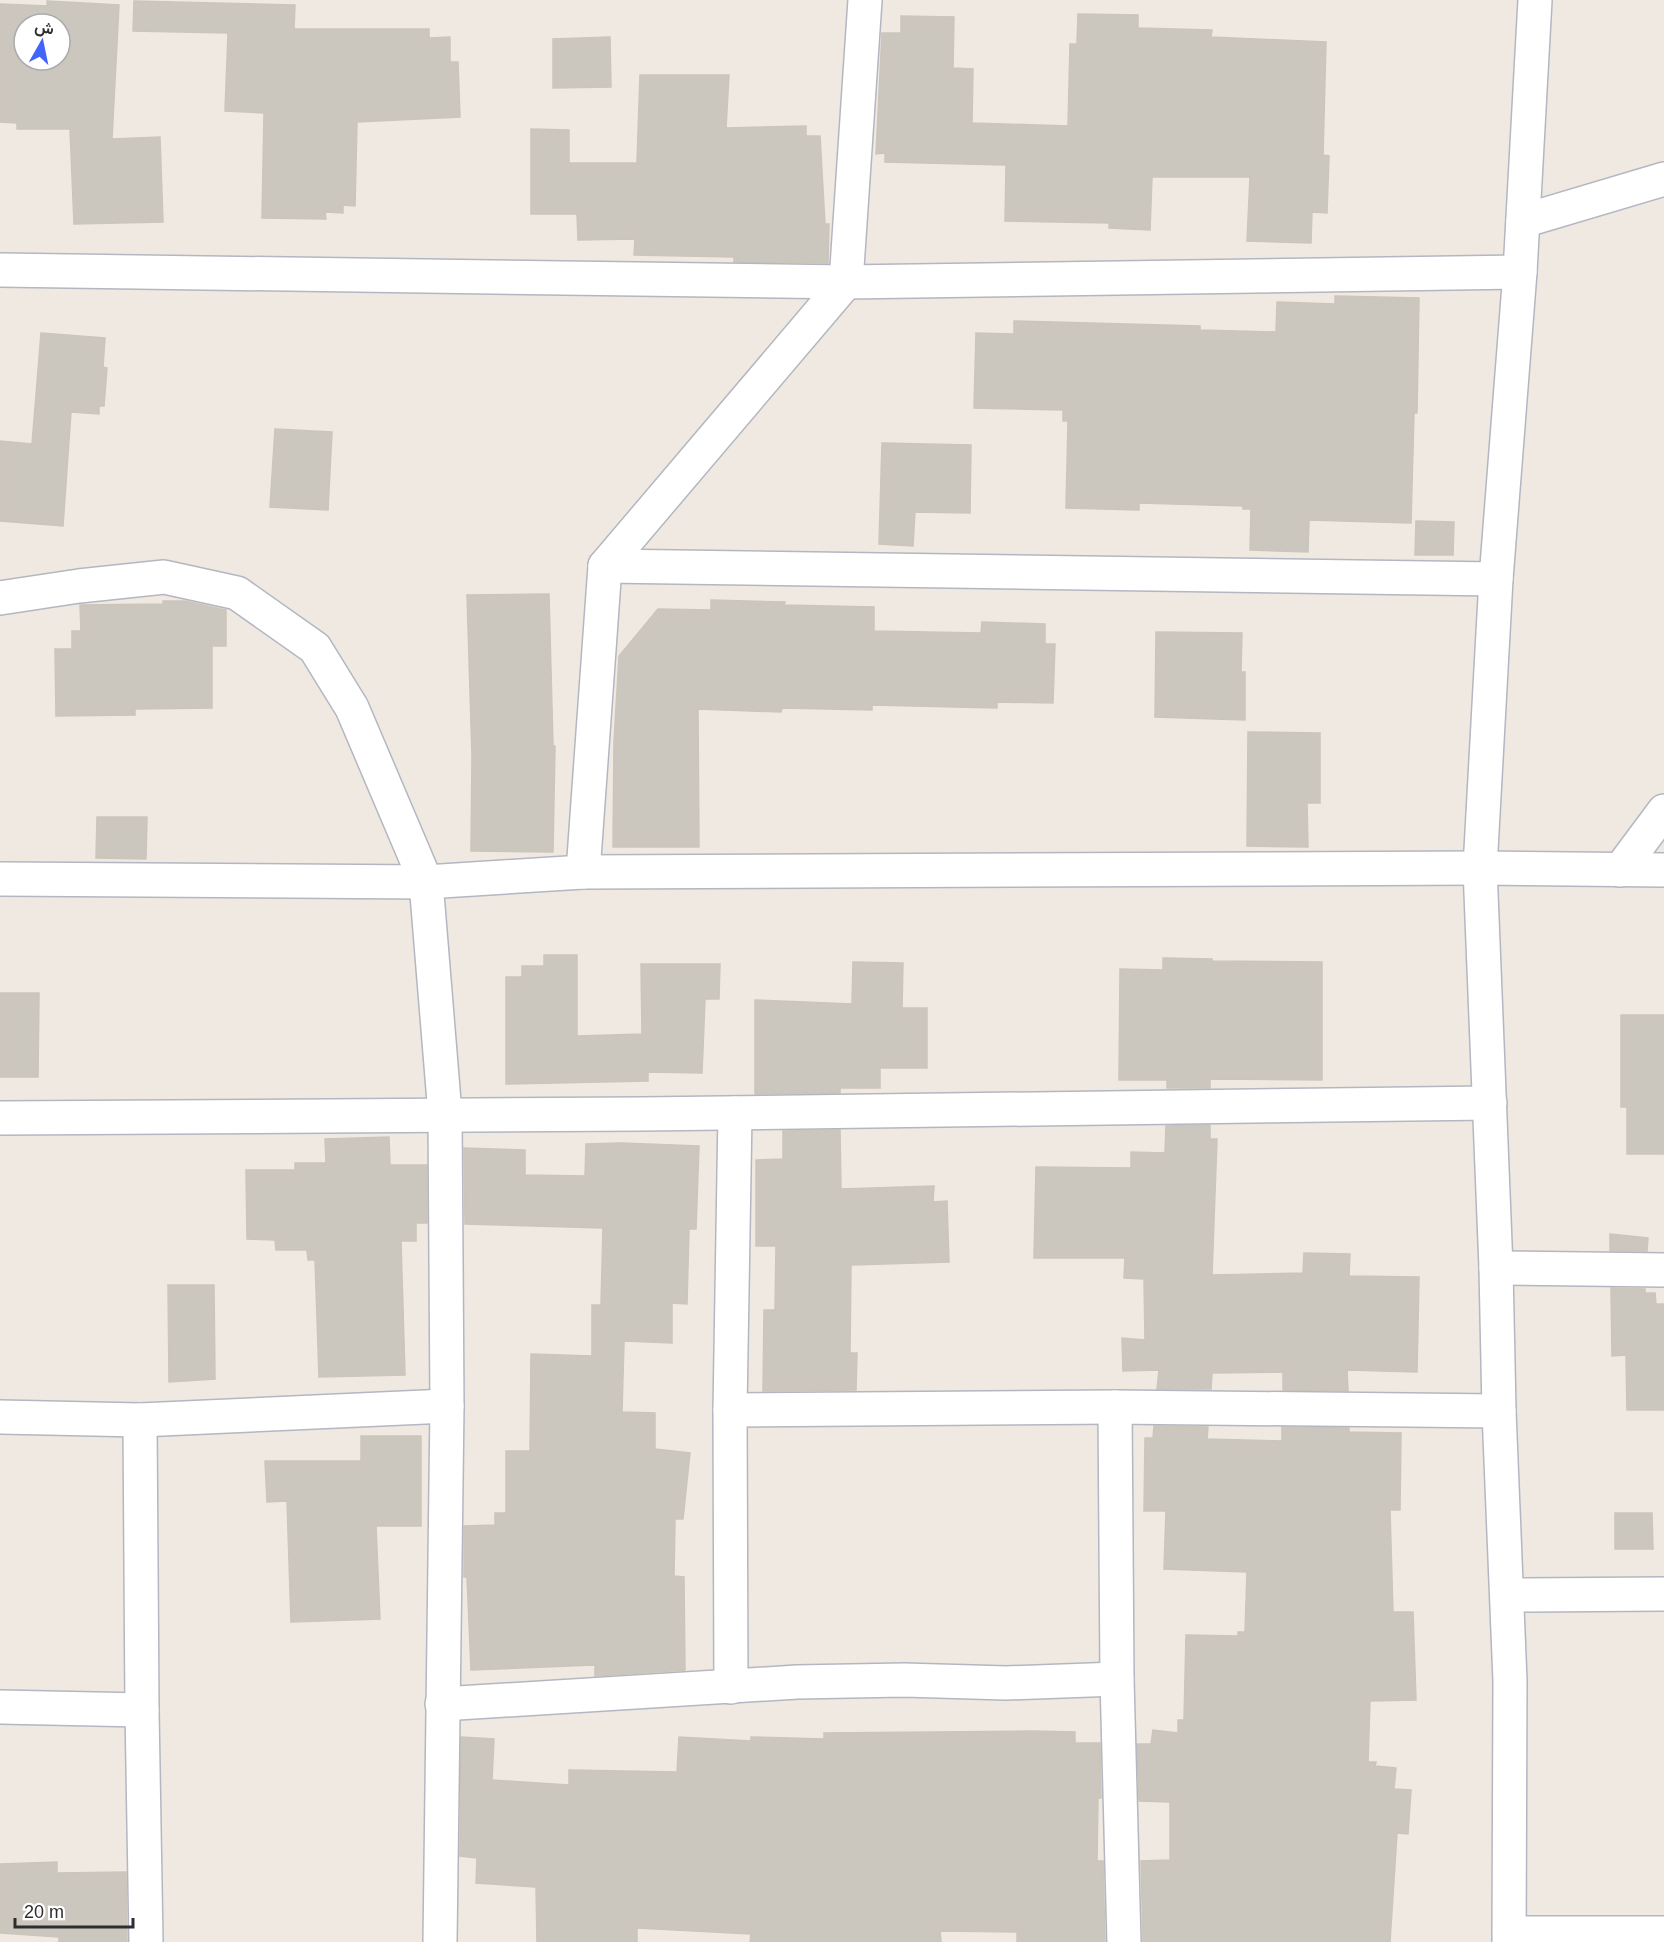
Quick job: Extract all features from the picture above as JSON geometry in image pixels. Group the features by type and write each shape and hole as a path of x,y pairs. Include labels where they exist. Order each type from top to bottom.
{"street":[{"path":"583,872 605,566 846,282 865,0"},
{"path":"1535,0 1520,272 1496,579 1480,868 1497,1268 1499,1411 1510,1682 1510,1938 1664,1933"},
{"path":"1522,221 1664,179"},
{"path":"0,270 846,282 1520,272"},
{"path":"605,566 1496,579"},
{"path":"0,598 79,586 164,577 237,593 315,648 352,708 426,882 445,1114 447,1406 440,1942"},
{"path":"1620,870 1664,811"},
{"path":"0,879 426,882 583,872 1480,868 1664,870"},
{"path":"0,1118 735,1113 1490,1103"},
{"path":"730,1687 730,1410 735,1113"},
{"path":"1497,1268 1664,1270"},
{"path":"0,1417 140,1420 447,1406"},
{"path":"730,1410 1115,1407 1499,1411"},
{"path":"1115,1407 1124,1942"},
{"path":"140,1420 146,1942"},
{"path":"1507,1595 1664,1594"},
{"path":"442,1704 797,1682 904,1680 1006,1683 1118,1679"},
{"path":"0,1707 142,1710"}],"building":[{"path":"47,1 119,5 112,139 160,137 163,222 74,224 70,129 17,129 17,123 0,122 0,4 47,6"},
{"path":"134,1 295,5 294,29 429,29 429,38 450,37 450,62 458,62 460,117 357,122 355,206 343,205 343,213 325,212 326,219 262,218 264,113 225,111 228,33 133,31"},
{"path":"1078,14 1138,15 1138,28 1212,30 1211,37 1326,42 1323,155 1329,156 1327,213 1312,212 1311,243 1247,241 1250,177 1152,177 1150,230 1109,228 1109,223 1005,221 1006,165 885,162 885,153 876,154 882,33 901,33 901,16 954,17 953,68 973,69 972,123 1068,126 1070,44 1077,44"},
{"path":"610,37 611,87 553,88 553,39"},
{"path":"640,75 729,75 726,128 806,126 806,136 820,136 825,224 829,224 828,263 734,262 734,257 634,255 635,239 578,240 577,214 531,214 531,129 569,130 569,163 637,163"},
{"path":"1335,296 1419,298 1417,413 1414,413 1411,523 1309,520 1308,552 1250,550 1251,509 1243,509 1243,506 1139,503 1139,510 1066,508 1068,421 1063,421 1063,410 974,408 976,333 1014,334 1014,321 1200,326 1200,330 1276,332 1277,302 1335,304"},
{"path":"41,333 105,338 103,367 107,368 104,406 99,406 99,414 71,412 63,526 0,521 0,441 32,444"},
{"path":"275,429 332,432 328,510 270,507"},
{"path":"882,443 971,445 970,513 915,512 913,546 879,544"},
{"path":"1416,521 1454,522 1453,555 1415,555"},
{"path":"549,594 553,746 555,746 553,852 471,851 472,756 467,595"},
{"path":"711,600 785,602 784,605 874,607 874,631 981,633 982,622 1045,624 1045,644 1055,644 1053,703 997,702 997,708 872,705 872,710 782,708 781,712 698,709 699,847 613,847 614,742 619,656 658,609 711,610"},
{"path":"163,601 185,601 226,610 226,646 212,646 212,708 135,709 135,715 56,716 55,649 72,649 72,631 81,631 80,605 163,604"},
{"path":"1156,632 1242,633 1241,672 1245,672 1245,720 1155,717"},
{"path":"1248,732 1320,733 1320,803 1307,803 1308,847 1247,846"},
{"path":"97,817 147,817 146,859 96,858"},
{"path":"544,955 577,955 577,1036 642,1034 641,964 720,964 719,999 705,999 702,1073 648,1072 648,1081 506,1084 506,977 522,977 522,966 544,966"},
{"path":"1163,958 1322,962 1322,1080 1210,1079 1210,1088 1167,1088 1167,1080 1119,1080 1120,969 1163,970"},
{"path":"853,962 903,963 902,1008 927,1008 927,1068 880,1068 880,1088 840,1088 840,1093 755,1094 755,1000 852,1004"},
{"path":"0,993 39,993 38,1077 0,1077"},
{"path":"1621,1015 1664,1015 1664,1154 1627,1154 1627,1107 1621,1107"},
{"path":"1210,1125 1210,1139 1217,1139 1212,1275 1303,1273 1304,1253 1350,1254 1349,1276 1419,1277 1417,1372 1347,1370 1348,1391 1283,1390 1283,1372 1212,1373 1211,1389 1157,1389 1159,1370 1123,1371 1122,1338 1145,1340 1144,1279 1124,1278 1125,1258 1034,1258 1036,1167 1131,1168 1131,1152 1165,1153 1166,1126"},
{"path":"840,1130 841,1189 934,1186 933,1202 947,1201 949,1262 851,1265 850,1353 857,1353 856,1390 763,1391 764,1310 775,1310 776,1246 756,1246 756,1160 783,1159 783,1131"},
{"path":"389,1137 390,1165 427,1165 427,1223 416,1223 416,1241 401,1241 405,1375 319,1377 315,1260 308,1260 307,1250 276,1250 275,1240 247,1239 246,1170 295,1170 295,1163 326,1163 325,1139"},
{"path":"586,1144 699,1146 696,1229 689,1229 687,1304 672,1303 672,1343 624,1341 622,1412 655,1413 655,1449 690,1453 683,1519 675,1519 674,1576 684,1577 685,1670 595,1676 595,1665 471,1670 467,1577 464,1577 464,1526 495,1525 495,1513 506,1513 506,1451 530,1451 531,1354 592,1356 592,1305 601,1305 603,1228 465,1224 464,1148 525,1150 525,1175 585,1176"},
{"path":"1610,1234 1648,1238 1647,1251 1610,1251"},
{"path":"168,1285 214,1285 215,1379 169,1382"},
{"path":"1611,1288 1645,1289 1645,1293 1655,1293 1656,1304 1664,1304 1664,1410 1627,1410 1626,1355 1612,1356"},
{"path":"1154,1426 1208,1427 1207,1439 1282,1441 1282,1427 1349,1428 1349,1432 1401,1433 1400,1510 1390,1510 1393,1612 1413,1612 1416,1700 1370,1701 1368,1762 1376,1762 1375,1766 1396,1768 1394,1789 1411,1790 1408,1834 1397,1833 1390,1942 1143,1942 1141,1861 1170,1860 1170,1802 1139,1801 1137,1744 1151,1744 1153,1730 1178,1733 1178,1720 1184,1720 1186,1635 1238,1636 1238,1632 1245,1632 1247,1572 1164,1569 1166,1511 1144,1511 1145,1438 1153,1438"},
{"path":"361,1436 421,1436 421,1526 376,1526 380,1619 291,1622 287,1501 267,1502 265,1461 361,1461"},
{"path":"1615,1513 1652,1513 1653,1549 1615,1549"},
{"path":"1075,1732 1075,1743 1100,1743 1101,1798 1098,1798 1097,1861 1103,1861 1105,1942 1017,1942 1017,1932 940,1931 941,1942 750,1942 751,1934 637,1928 637,1942 537,1942 536,1887 476,1883 477,1858 460,1856 461,1737 494,1739 492,1780 569,1785 569,1770 677,1772 679,1737 751,1741 751,1737 824,1739 824,1733"},
{"path":"57,1862 57,1873 126,1872 127,1942 59,1942 59,1937 0,1933 0,1864"}]}
